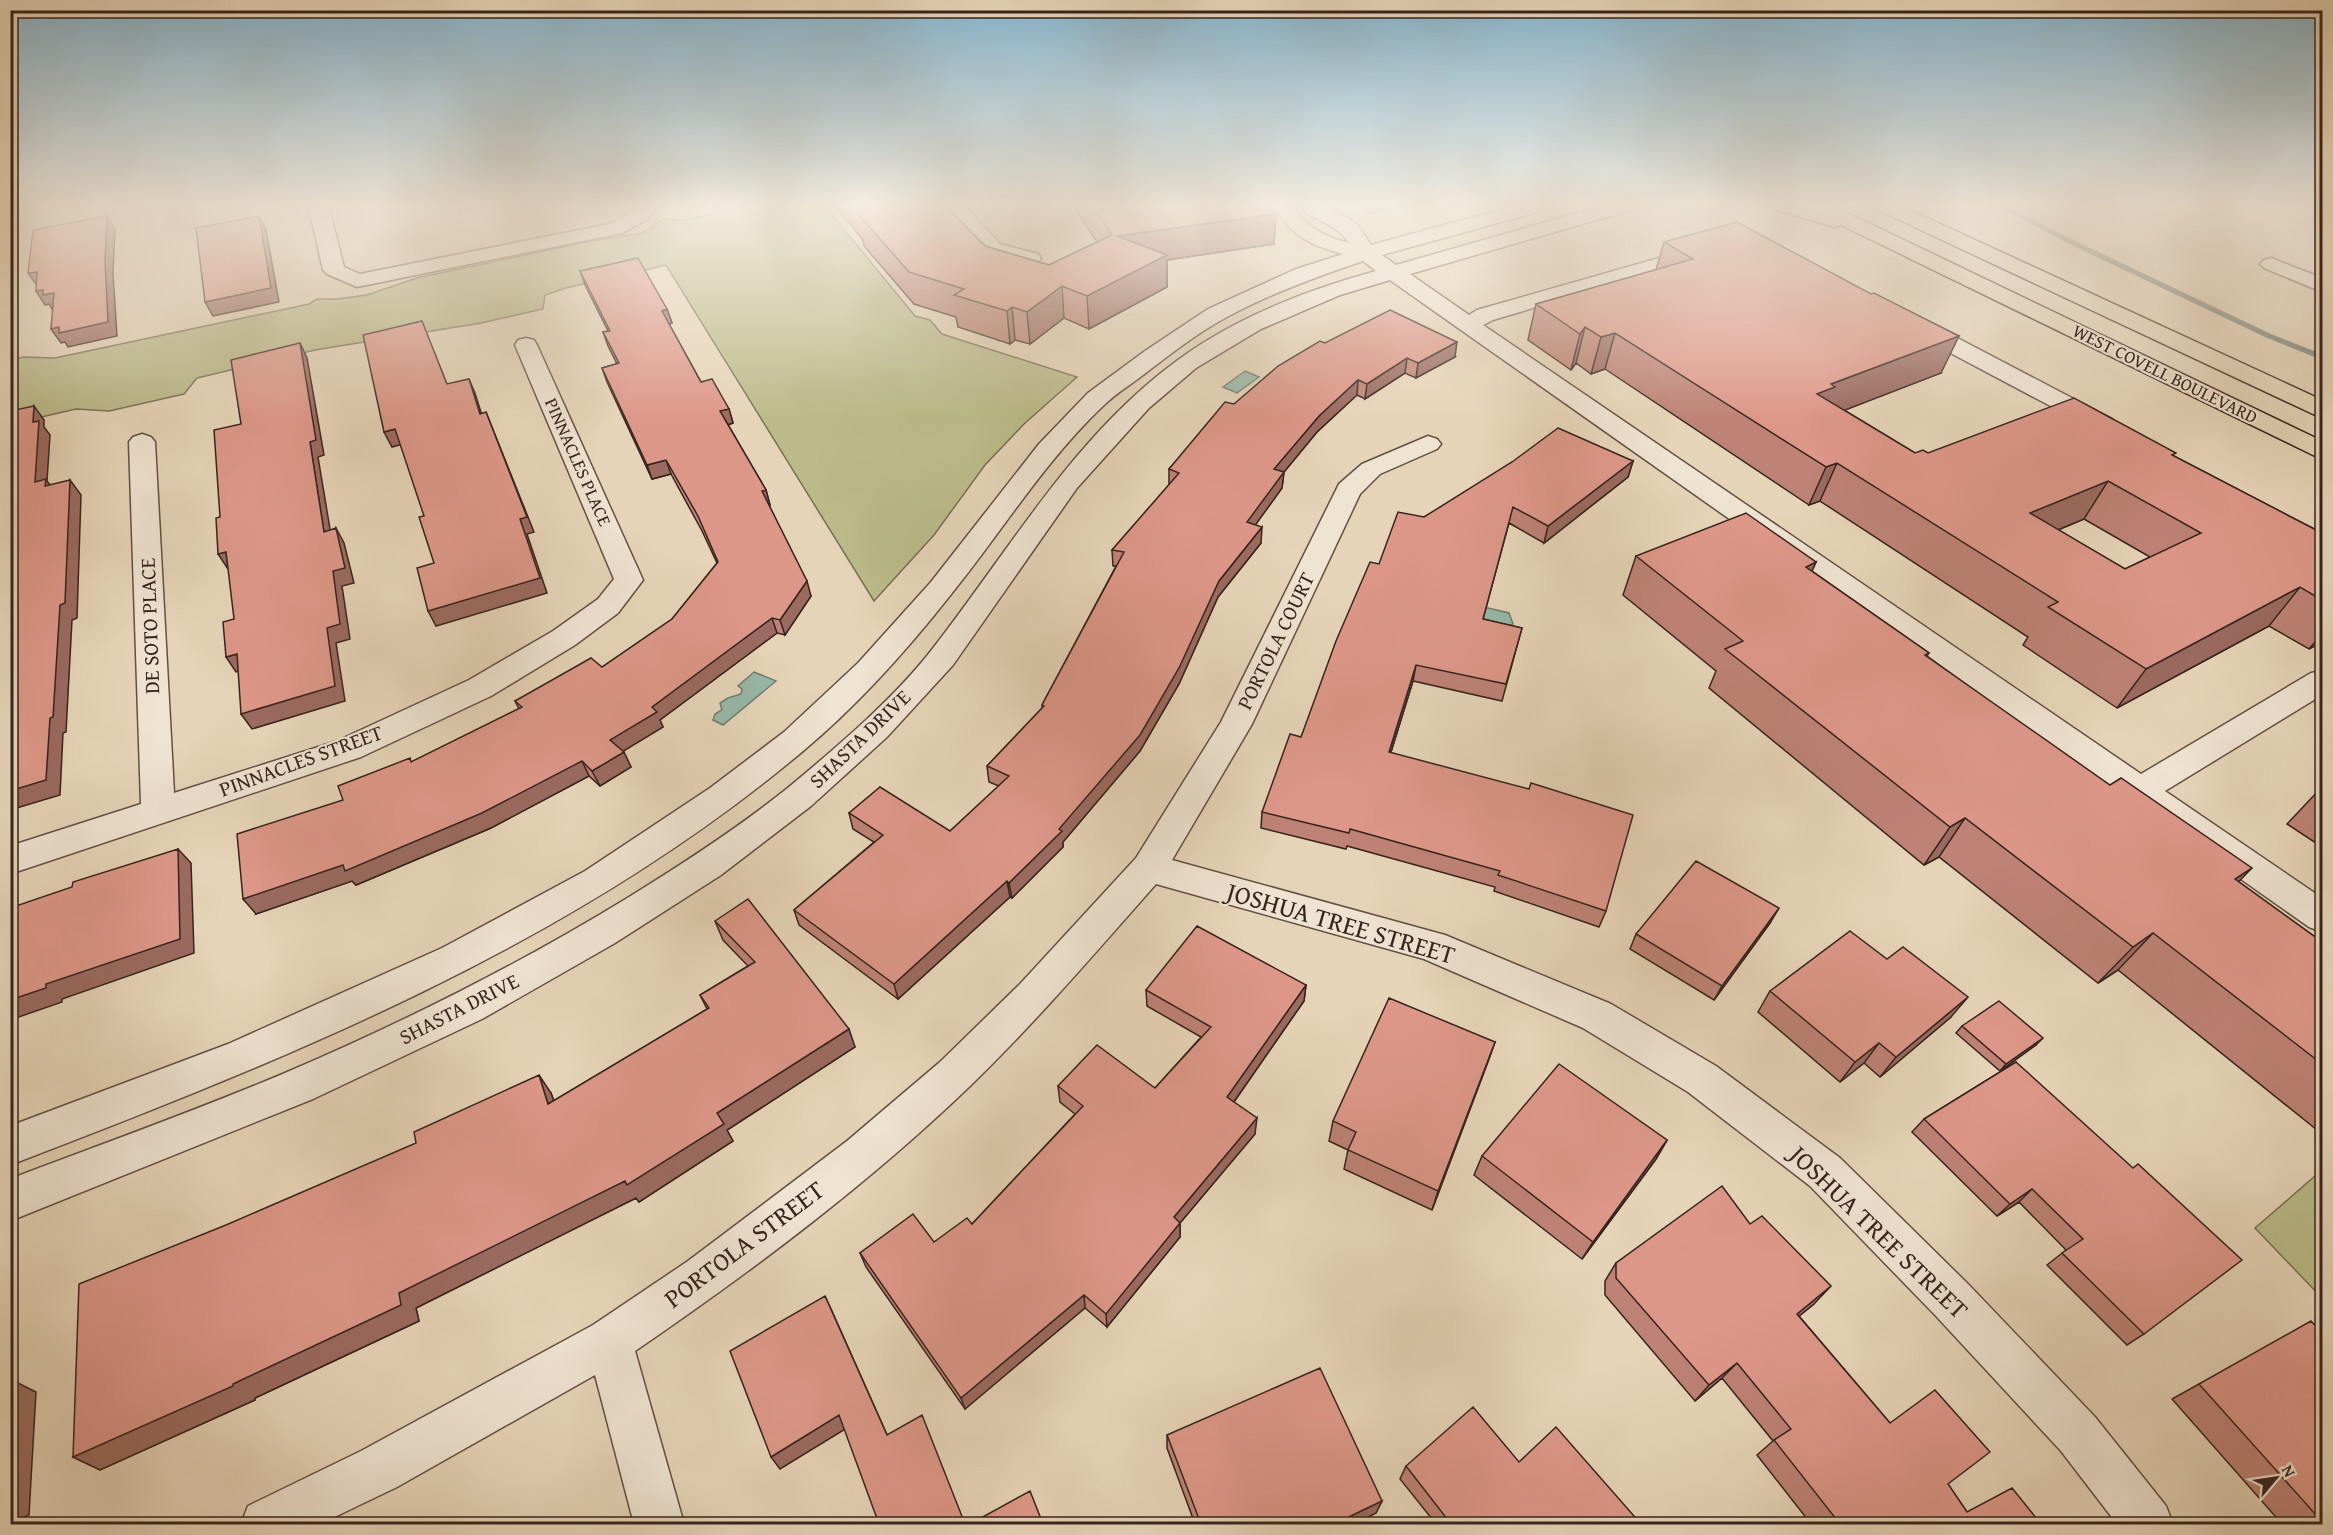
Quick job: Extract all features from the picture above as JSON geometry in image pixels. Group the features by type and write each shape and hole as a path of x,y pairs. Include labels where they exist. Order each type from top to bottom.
{"main road":[{"name":"WEST COVELL BOULEVARD","path":"1961,276 2322,450"},
{"name":"WEST COVELL BOULEVARD","path":"2034,276 2322,409"}],"street":[{"path":"346,276 357,281 384,276"},
{"name":"SHASTA DRIVE","path":"10,1146 253,1052 455,959 598,881 722,797 795,740 861,678 941,588 1048,449 1097,398 1153,356 1216,314 1300,276"},
{"name":"SHASTA DRIVE","path":"10,1200 299,1086 468,1007 602,932 709,865 799,797 876,729 942,658 1068,482 1140,403 1188,363 1253,324 1332,290 1380,276"},
{"path":"1397,276 2322,917"},
{"path":"1468,324 1485,315 1621,276"},
{"path":"2298,276 2322,286"},
{"path":"1898,316 2121,434"},
{"name":"PINNACLES PLACE","path":"526,345 629,580"},
{"name":"DE SOTO PLACE","path":"142,442 158,811"},
{"name":"PORTOLA COURT","path":"1149,868 1236,724 1348,490 1371,469 1428,444"},
{"name":"PINNACLES STREET","path":"10,860 349,748 480,688 573,632 608,606 629,580"},
{"path":"2140,790 2322,681"},
{"name":"PORTOLA STREET","path":"267,1524 379,1469 609,1341 704,1277 862,1155 954,1075 1034,996 1149,868"},
{"name":"JOSHUA TREE STREET","path":"1149,868 1432,946 1597,1016 1702,1079 1825,1172 1952,1300 2078,1434 2148,1524"},
{"path":"609,1341 659,1524"}],"green space":[{"path":"428,276 620,276 545,295 543,309 481,323 315,350 197,378 184,394 109,411 76,409 11,424 11,361 23,357 55,358 309,304 317,299 367,295"},
{"path":"673,276 882,276 915,316 930,320 942,334 1077,377 1024,424 985,465 934,535 874,601"},
{"path":"2322,1170 2322,1298 2255,1228"}],"shaded area":[{"path":"1245,371 1259,377 1237,393 1223,387"},
{"path":"1471,604 1509,613 1513,624 1506,628 1482,625"},
{"path":"754,672 776,681 723,725 713,720 715,714 722,710 720,703 741,694 742,689 738,686"}],"building":[{"path":"37,276 106,276 108,322 59,333 59,327 51,329 54,293 43,295 43,290 36,291"},
{"path":"202,276 269,276 271,288 205,302"},
{"path":"582,276 648,276 667,309 662,311 701,382 712,379 729,409 720,411 766,490 762,491 807,581 780,620 772,618 652,707 657,712 610,740 624,752 592,771 582,761 482,813 345,871 343,865 243,899 237,834 343,800 338,786 410,758 411,762 522,707 515,701 591,658 602,667 672,619 718,562 698,516 666,460 647,465 602,368 619,363 603,332 610,331"},
{"path":"921,276 1127,276 1087,296 1062,286 1027,312 1012,307 1007,311 954,295 964,289"},
{"path":"1635,276 1837,276 1959,336 1831,384 1835,387 1817,394 1915,453 1923,450 1928,453 2074,398 2176,453 2172,455 2322,533 2322,600 2300,587 2146,669 2048,607 2058,602 1837,463 1826,467 1615,333 1601,337 1585,327 1580,334 1536,304","holes":["2108,481 2201,533 2125,569 2030,513"]},
{"path":"1390,310 1457,342 1418,363 1407,358 1367,384 1358,380 1319,416 1274,469 1284,472 1247,522 1262,527 1219,581 1179,668 1140,735 1059,829 1062,831 1009,883 1007,881 894,984 794,910 883,835 849,813 880,787 950,831 1009,776 987,766 1044,706 1042,705 1124,552 1112,550 1179,473 1169,469 1225,402 1234,404 1278,366 1320,341 1325,343"},
{"path":"422,321 447,384 469,379 480,414 486,412 527,517 520,519 540,578 428,611 417,568 434,563 419,517 424,516 395,429 384,432 363,335"},
{"path":"300,343 316,440 310,442 324,532 336,528 345,568 333,571 340,624 327,628 335,686 241,714 237,654 226,657 223,622 234,619 226,552 218,554 216,518 220,517 214,430 241,424 231,360"},
{"path":"34,406 33,422 39,421 35,482 46,479 45,486 70,480 65,603 60,605 53,717 50,718 46,780 10,791 10,411"},
{"path":"1558,428 1633,461 1548,526 1513,507 1483,619 1522,628 1506,684 1416,665 1389,752 1529,789 1531,783 1633,815 1606,911 1498,875 1500,871 1350,829 1349,833 1262,812 1290,734 1301,737 1336,641 1370,562 1379,564 1398,512 1424,517 1512,462"},
{"path":"1746,513 1816,562 1806,567 1929,653 1925,655 2110,785 2121,778 2252,868 2235,879 2322,942 2322,1064 2153,933 2133,947 1965,818 1950,827 1725,649 1743,641 1636,556"},
{"path":"178,849 180,939 46,984 46,988 10,1000 10,908 72,887 73,882"},
{"path":"1696,861 1779,908 1722,986 1636,934"},
{"path":"748,899 849,1029 717,1113 724,1124 627,1185 625,1181 399,1293 401,1305 233,1384 233,1386 73,1457 79,1284 226,1225 416,1143 414,1132 539,1075 548,1104 709,1008 700,995 755,962 715,921"},
{"path":"1197,926 1306,985 1227,1097 1257,1118 1174,1217 1180,1223 1106,1314 1084,1295 961,1398 860,1253 913,1214 934,1242 967,1218 972,1224 1083,1106 1058,1086 1097,1045 1155,1088 1211,1027 1146,990"},
{"path":"1850,931 1887,959 1903,947 1968,997 1896,1057 1879,1043 1855,1062 1770,991"},
{"path":"1389,998 1495,1042 1438,1191 1348,1150 1356,1132 1333,1121"},
{"path":"1999,1001 2043,1038 2006,1064 1962,1026"},
{"path":"2016,1062 2133,1168 2138,1164 2242,1260 2144,1334 2062,1253 2083,1239 2032,1189 2010,1204 1924,1119"},
{"path":"1559,1064 1667,1140 1593,1242 1482,1156"},
{"path":"1722,1186 1750,1224 1762,1216 1831,1286 1797,1314 1890,1423 1935,1390 1990,1452 1948,1484 1967,1512 2012,1488 2041,1524 1840,1524 1774,1440 1791,1429 1737,1363 1709,1385 1616,1278 1616,1263"},
{"path":"825,1296 887,1435 922,1415 965,1524 879,1524 839,1415 771,1457 730,1351"},
{"path":"2311,1321 2322,1333 2322,1518 2318,1513 2316,1515 2199,1384"},
{"path":"1320,1368 1382,1501 1334,1524 1201,1524 1167,1435"},
{"path":"16,1382 10,1456 10,1384"},
{"path":"1473,1407 1519,1462 1556,1427 1641,1524 1451,1524 1406,1466"},
{"path":"1030,1491 1043,1524 970,1524"}],"waterway":[{"path":"2144,276 2268,336 2322,357"}]}
